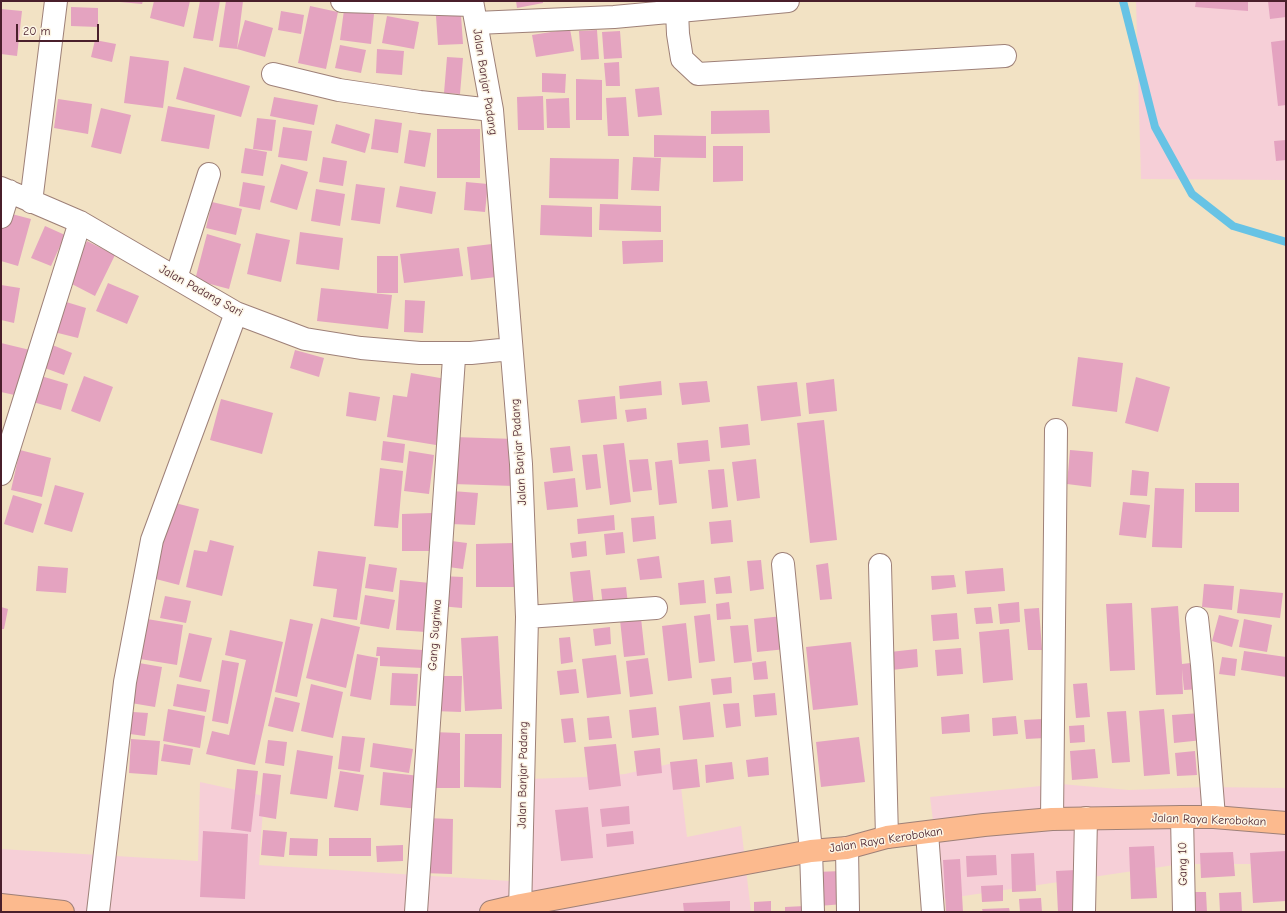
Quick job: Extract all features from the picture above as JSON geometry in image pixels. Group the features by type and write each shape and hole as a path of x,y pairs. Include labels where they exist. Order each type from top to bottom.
{"main road":[{"name":"Jalan Raya Kerobokan","path":"491,912 520,909 811,851 847,848 887,837 984,825 1052,819 1182,817 1286,823"},
{"path":"1,905 63,912"}],"street":[{"path":"32,202 56,1"},
{"path":"342,1 473,10 614,17 788,1"},
{"name":"Jalan Banjar Padang","path":"473,10 492,110 521,464 527,617 520,909"},
{"path":"677,11 678,34 682,59 698,74 1006,56"},
{"path":"273,74 339,90 420,102 492,110"},
{"path":"176,278 209,174"},
{"path":"1,217 5,189"},
{"name":"Jalan Padang Sari","path":"5,189 80,222 236,313 305,339 361,348 420,353 472,353 511,349"},
{"path":"1,474 80,222"},
{"path":"98,912 125,682 152,540 236,313"},
{"name":"Gang Sugriwa","path":"416,912 454,358"},
{"path":"1052,819 1056,430"},
{"path":"783,564 811,851 813,912"},
{"path":"880,565 887,837"},
{"path":"527,617 656,608"},
{"path":"1197,618 1214,818"},
{"name":"Gang 10","path":"1182,817 1184,912"},
{"path":"1084,912 1086,818"},
{"path":"927,833 933,912"},
{"path":"847,848 848,912"}],"shaded area":[{"path":"1136,1 1286,1 1286,180 1141,179"},
{"path":"678,762 687,837 741,826 751,912 1,912 1,849 198,861 200,782 264,796 259,865 510,881 528,779 625,774"},
{"path":"1061,784 1129,790 1206,787 1286,788 1286,864 1181,864 943,899 930,797"}],"building":[{"path":"120,1 143,1 142,4"},
{"path":"154,1 190,1 184,27 150,18"},
{"path":"200,1 220,1 213,41 193,38"},
{"path":"226,1 243,1 237,49 219,47"},
{"path":"516,1 543,1 543,3 517,8"},
{"path":"1196,1 1248,1 1248,11 1195,7"},
{"path":"1268,1 1286,1 1286,17 1270,19"},
{"path":"310,6 338,12 326,69 298,63"},
{"path":"71,7 98,8 98,27 71,26"},
{"path":"1,9 22,11 17,56 1,54"},
{"path":"344,10 374,14 371,44 340,40"},
{"path":"281,11 304,15 301,34 278,30"},
{"path":"461,15 463,44 438,45 436,16"},
{"path":"387,16 419,22 414,49 382,43"},
{"path":"245,20 273,28 265,57 237,49"},
{"path":"570,29 574,51 536,57 532,35"},
{"path":"597,30 599,59 581,60 579,31"},
{"path":"620,31 622,58 604,59 602,32"},
{"path":"95,40 116,44 112,62 91,57"},
{"path":"1286,40 1286,105 1278,106 1271,42"},
{"path":"340,45 366,50 361,73 335,68"},
{"path":"377,49 404,51 402,75 376,73"},
{"path":"130,56 169,61 163,108 124,103"},
{"path":"447,57 463,58 460,94 444,93"},
{"path":"619,62 620,86 606,86 604,63"},
{"path":"184,67 250,86 241,117 176,99"},
{"path":"542,73 566,74 565,93 542,92"},
{"path":"576,79 602,80 602,120 576,120"},
{"path":"659,87 662,115 638,117 635,89"},
{"path":"543,96 544,130 518,130 517,97"},
{"path":"274,97 318,105 314,125 270,116"},
{"path":"626,97 629,136 608,136 606,98"},
{"path":"569,98 570,128 547,128 546,99"},
{"path":"58,99 92,104 88,134 54,128"},
{"path":"168,106 215,115 209,149 161,141"},
{"path":"101,108 131,115 121,154 91,147"},
{"path":"769,110 770,133 711,134 711,111"},
{"path":"257,118 276,120 272,151 253,149"},
{"path":"375,119 402,123 398,153 371,149"},
{"path":"336,124 370,134 365,153 331,143"},
{"path":"283,127 312,131 307,161 278,157"},
{"path":"437,129 480,129 480,178 437,178"},
{"path":"409,130 431,133 425,167 404,163"},
{"path":"654,135 706,136 706,158 654,157"},
{"path":"1286,140 1286,160 1276,161 1274,141"},
{"path":"713,146 743,146 743,181 713,182"},
{"path":"245,148 267,152 263,176 241,173"},
{"path":"323,157 347,161 343,186 319,182"},
{"path":"633,157 661,158 659,191 631,190"},
{"path":"550,158 619,159 618,199 549,198"},
{"path":"281,164 308,172 297,210 270,202"},
{"path":"243,182 265,186 260,210 239,206"},
{"path":"466,182 488,184 485,212 464,210"},
{"path":"356,184 385,188 380,224 351,220"},
{"path":"400,186 436,192 432,214 396,207"},
{"path":"316,189 345,194 340,226 311,221"},
{"path":"212,202 242,209 236,235 206,228"},
{"path":"600,204 661,206 661,232 599,230"},
{"path":"541,205 592,207 592,237 540,235"},
{"path":"4,212 31,219 18,266 1,261 1,223"},
{"path":"45,226 65,235 51,266 31,258"},
{"path":"300,232 343,238 339,270 296,264"},
{"path":"256,233 290,240 281,282 247,274"},
{"path":"207,234 241,244 229,289 195,280"},
{"path":"663,240 663,262 623,264 622,241"},
{"path":"87,241 115,255 95,296 68,282"},
{"path":"492,244 496,277 471,280 467,247"},
{"path":"459,248 463,276 404,283 400,254"},
{"path":"377,256 398,256 398,293 377,293"},
{"path":"108,283 139,296 127,324 96,311"},
{"path":"1,285 20,288 14,323 1,320"},
{"path":"321,288 392,295 388,329 317,321"},
{"path":"405,300 425,301 423,333 404,332"},
{"path":"63,301 86,308 78,338 54,332"},
{"path":"1,343 30,350 19,396 1,392"},
{"path":"50,344 72,353 64,375 42,367"},
{"path":"295,350 324,358 319,377 290,368"},
{"path":"1078,357 1123,363 1117,412 1072,406"},
{"path":"411,373 446,379 436,445 387,437 393,395 407,397"},
{"path":"41,376 68,384 61,410 33,402"},
{"path":"84,376 113,387 100,422 71,411"},
{"path":"1136,377 1170,387 1158,432 1125,423"},
{"path":"834,379 837,411 809,414 806,383"},
{"path":"661,381 662,395 620,399 619,386"},
{"path":"707,381 710,402 682,405 679,383"},
{"path":"797,382 801,416 761,421 757,386"},
{"path":"349,392 380,397 376,421 346,416"},
{"path":"615,396 617,419 581,423 578,400"},
{"path":"221,399 273,413 262,454 210,440"},
{"path":"646,408 647,419 627,422 625,410"},
{"path":"824,420 837,540 810,543 797,423"},
{"path":"748,424 750,445 721,448 719,427"},
{"path":"454,437 515,439 514,486 453,484"},
{"path":"708,440 710,461 679,464 677,443"},
{"path":"383,441 405,444 403,463 381,460"},
{"path":"624,443 631,502 610,505 603,445"},
{"path":"570,446 573,471 553,473 550,448"},
{"path":"20,450 51,458 42,497 11,490"},
{"path":"1070,450 1093,452 1091,487 1067,484"},
{"path":"409,451 434,455 429,494 404,491"},
{"path":"597,454 601,488 586,490 582,455"},
{"path":"648,459 652,490 633,492 629,460"},
{"path":"756,459 760,498 737,501 732,462"},
{"path":"672,460 677,503 659,505 655,462"},
{"path":"380,468 403,471 398,528 374,526"},
{"path":"724,469 728,507 712,509 708,470"},
{"path":"1132,470 1149,472 1147,496 1130,495"},
{"path":"575,478 578,507 547,510 544,482"},
{"path":"1195,483 1239,483 1239,512 1195,512"},
{"path":"55,485 84,493 72,532 44,524"},
{"path":"1155,488 1184,489 1182,548 1152,547"},
{"path":"452,491 478,493 475,525 450,524"},
{"path":"13,495 42,504 33,533 4,524"},
{"path":"171,502 199,509 179,585 152,578"},
{"path":"1123,502 1150,505 1146,538 1119,535"},
{"path":"432,513 432,551 402,551 402,514"},
{"path":"614,515 615,530 578,534 577,519"},
{"path":"654,516 656,539 633,542 631,518"},
{"path":"731,520 733,542 711,544 709,522"},
{"path":"623,532 625,553 606,555 604,534"},
{"path":"210,540 234,546 222,596 186,587 194,550 207,552"},
{"path":"444,540 467,543 463,569 441,566"},
{"path":"586,541 587,556 572,558 570,543"},
{"path":"514,543 514,587 476,587 476,544"},
{"path":"318,551 366,557 357,620 333,617 337,589 313,586"},
{"path":"659,556 662,578 640,580 637,559"},
{"path":"761,560 764,589 750,591 747,561"},
{"path":"828,563 832,599 820,600 816,565"},
{"path":"369,564 397,568 393,592 365,588"},
{"path":"38,566 68,568 66,593 36,591"},
{"path":"1003,568 1005,591 967,594 965,571"},
{"path":"590,570 594,605 574,608 570,572"},
{"path":"954,575 956,587 932,590 931,576"},
{"path":"441,576 463,577 462,608 440,606"},
{"path":"730,576 732,593 716,594 714,578"},
{"path":"400,580 430,583 426,632 396,630"},
{"path":"704,580 706,603 680,605 678,583"},
{"path":"1204,584 1234,586 1232,610 1202,607"},
{"path":"626,587 628,604 603,607 601,589"},
{"path":"1240,589 1283,593 1280,618 1237,613"},
{"path":"365,595 395,600 389,629 360,624"},
{"path":"165,596 191,601 186,623 160,618"},
{"path":"729,602 731,619 717,620 716,604"},
{"path":"1019,602 1020,622 1000,624 998,604"},
{"path":"1132,603 1135,670 1110,671 1106,604"},
{"path":"1178,606 1182,664 1199,662 1201,689 1184,690 1182,669 1183,694 1156,695 1151,608"},
{"path":"1,607 8,609 4,629 1,629"},
{"path":"991,607 993,623 976,624 974,608"},
{"path":"1039,608 1042,650 1028,650 1024,609"},
{"path":"957,613 959,639 933,641 931,615"},
{"path":"710,614 715,661 699,663 694,616"},
{"path":"1219,615 1239,620 1232,647 1212,641"},
{"path":"783,616 786,649 757,652 754,619"},
{"path":"321,618 360,627 346,688 306,678"},
{"path":"641,618 645,655 624,657 620,620"},
{"path":"147,619 183,625 177,665 140,659"},
{"path":"290,619 313,624 297,697 275,692"},
{"path":"1244,619 1272,625 1267,652 1239,647"},
{"path":"686,623 692,678 668,681 662,626"},
{"path":"748,625 752,661 734,663 730,626"},
{"path":"610,627 611,644 595,646 593,629"},
{"path":"1009,629 1013,680 983,683 979,632"},
{"path":"230,630 283,642 255,765 206,754 212,731 229,735 246,660 225,655"},
{"path":"189,633 212,638 201,682 179,677"},
{"path":"498,636 502,709 465,711 461,638"},
{"path":"570,637 573,662 561,664 559,638"},
{"path":"851,642 858,705 813,710 806,647"},
{"path":"377,647 423,650 423,668 380,666 380,656 376,656"},
{"path":"961,648 963,674 937,676 935,650"},
{"path":"917,649 918,667 892,670 890,652"},
{"path":"1244,651 1286,657 1286,677 1241,670"},
{"path":"357,654 378,658 371,700 350,696"},
{"path":"616,655 621,694 587,698 582,659"},
{"path":"1222,657 1237,659 1235,676 1219,674"},
{"path":"648,658 653,694 630,697 626,661"},
{"path":"222,660 239,663 228,724 212,721"},
{"path":"766,661 768,679 754,680 752,663"},
{"path":"139,663 162,667 155,707 131,703"},
{"path":"576,669 579,693 560,695 557,671"},
{"path":"392,673 418,674 416,706 390,705"},
{"path":"435,676 462,676 461,712 434,711"},
{"path":"731,677 732,693 713,695 711,679"},
{"path":"1087,683 1090,717 1076,718 1073,684"},
{"path":"177,684 210,690 206,712 173,706"},
{"path":"311,684 343,692 333,738 301,731"},
{"path":"775,693 777,715 755,717 753,695"},
{"path":"275,697 300,703 293,732 268,726"},
{"path":"710,702 714,737 683,740 679,706"},
{"path":"739,703 741,726 726,728 723,704"},
{"path":"656,707 659,735 632,738 629,710"},
{"path":"168,709 205,716 200,748 163,741"},
{"path":"1164,709 1170,774 1144,776 1139,711"},
{"path":"1126,711 1130,762 1112,763 1107,712"},
{"path":"133,712 148,713 145,736 130,734"},
{"path":"1201,713 1203,740 1174,743 1172,715"},
{"path":"969,714 970,732 942,734 941,717"},
{"path":"609,716 612,738 589,740 587,718"},
{"path":"1016,716 1018,734 993,736 992,718"},
{"path":"573,718 576,742 564,743 561,719"},
{"path":"1043,719 1045,738 1026,739 1024,720"},
{"path":"1084,725 1085,742 1070,743 1069,726"},
{"path":"432,732 460,733 460,788 431,788"},
{"path":"465,734 502,734 501,788 464,787"},
{"path":"342,736 365,738 360,772 338,769"},
{"path":"859,737 865,782 821,787 816,742"},
{"path":"131,739 160,741 157,775 129,773"},
{"path":"268,740 287,742 284,766 265,763"},
{"path":"373,743 413,749 409,773 370,767"},
{"path":"164,744 193,749 190,765 161,761"},
{"path":"616,744 621,786 589,790 584,747"},
{"path":"660,748 662,773 637,776 634,751"},
{"path":"1095,749 1098,778 1072,780 1070,751"},
{"path":"297,750 333,756 327,799 290,794"},
{"path":"1195,751 1197,775 1177,776 1175,753"},
{"path":"768,757 769,775 748,777 746,760"},
{"path":"697,759 700,787 673,790 670,762"},
{"path":"732,762 734,779 706,783 705,765"},
{"path":"237,769 258,771 251,832 231,829"},
{"path":"340,771 364,775 358,811 334,807"},
{"path":"383,772 420,776 418,809 380,805"},
{"path":"263,773 281,775 276,819 259,816"},
{"path":"629,806 630,824 602,827 600,809"},
{"path":"588,807 593,858 561,861 555,810"},
{"path":"425,818 453,819 452,874 423,873"},
{"path":"263,830 287,832 284,857 261,855"},
{"path":"203,831 248,834 245,899 200,897"},
{"path":"633,831 634,844 607,847 606,834"},
{"path":"290,838 318,839 317,856 289,855"},
{"path":"329,838 371,838 371,856 329,856"},
{"path":"403,845 403,861 377,862 376,846"},
{"path":"1154,846 1157,898 1131,899 1129,847"},
{"path":"1286,851 1286,901 1253,903 1250,853"},
{"path":"1233,852 1235,876 1201,878 1200,853"},
{"path":"1034,853 1036,891 1012,892 1011,854"},
{"path":"996,855 997,875 967,877 966,856"},
{"path":"960,859 963,912 946,912 943,860"},
{"path":"1076,870 1078,912 1058,912 1056,871"},
{"path":"842,871 844,904 818,906 816,872"},
{"path":"1003,885 1003,901 982,902 981,886"},
{"path":"1190,892 1206,892 1207,912 1191,912"},
{"path":"1241,892 1242,912 1220,912 1219,893"},
{"path":"1041,898 1042,912 1020,912 1019,899"},
{"path":"730,901 730,912 684,912 683,903"},
{"path":"771,901 771,912 754,912 754,902"},
{"path":"805,906 805,912 785,912 785,907"},
{"path":"1009,908 1010,912 983,912 982,909"}],"waterway":[{"path":"1123,1 1155,127 1192,194 1233,226 1286,242"}]}
